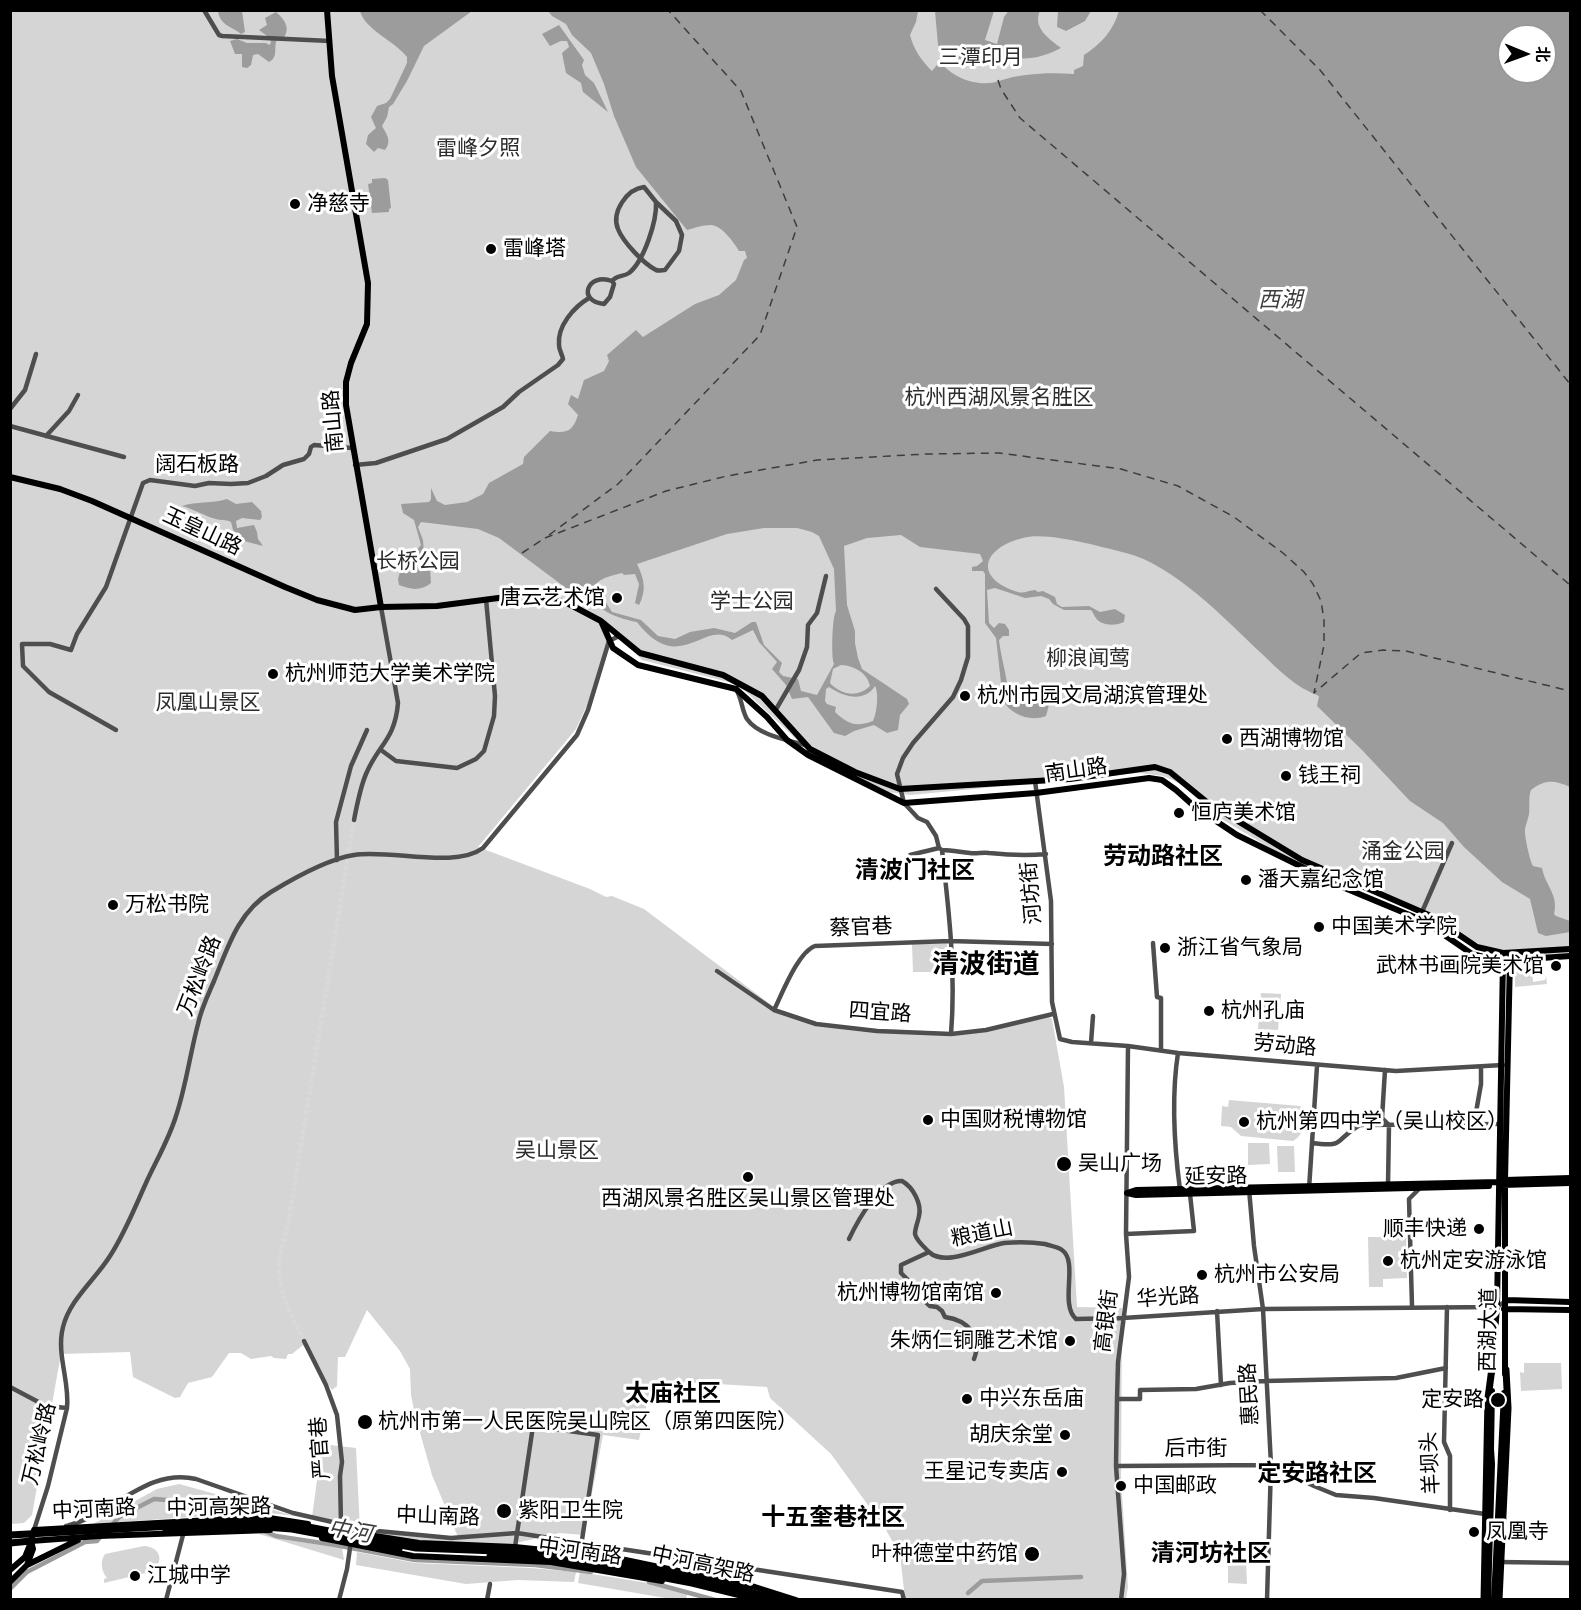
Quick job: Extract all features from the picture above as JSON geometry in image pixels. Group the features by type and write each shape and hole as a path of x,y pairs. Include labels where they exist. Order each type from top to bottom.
{"highway":[{"path":"1485,1599 1488,1398 1492,1368"},
{"path":"1499,1599 1508,1408 1506,1370"},
{"name":"中河高架路","path":"10,1537 263,1521 293,1524 416,1548 551,1553 692,1578 781,1599"},
{"name":"中河高架路","path":"10,1537 265,1527 292,1529 416,1552 552,1558 692,1583 761,1599"},
{"path":"10,1537 34,1530"},
{"path":"10,1537 31,1541"}],"main road":[{"name":"南山路","path":"327,10 332,76 368,283 367,324 346,382 346,405 381,607 437,606 529,594 567,603 601,621 640,653 735,680 762,696 807,746 855,772 900,789 1070,779 1155,767 1170,772 1208,803 1302,860 1422,912 1477,947 1503,953 1570,949"},
{"name":"玉皇山路","path":"10,477 60,489 131,517 256,575 317,600 355,610 381,607"},
{"path":"601,621 613,648 638,665 736,689 767,717 787,740 808,755 904,803"},
{"name":"南山路","path":"904,803 1036,793 1149,778 1162,780 1195,807 1237,835 1347,889 1424,921 1472,954 1507,961 1570,956"},
{"path":"1503,953 1507,961"},
{"name":"西湖大道","path":"1494,1599 1492,1368 1502,1183 1507,961 1510,953"},
{"name":"西湖大道","path":"1493,1562 1506,1370 1507,1300 1500,1125 1505,1065"},
{"name":"延安路","path":"1309,1189 1419,1189 1570,1178"},
{"name":"延安路","path":"1127,1193 1136,1195 1190,1194 1388,1185 1570,1183"},
{"name":"延安路","path":"1127,1193 1136,1190 1249,1191"},
{"path":"1507,1300 1570,1302"},
{"path":"1497,1307 1570,1310"},
{"name":"中河南路","path":"34,1530 263,1516 419,1543 514,1546 580,1553 688,1572 796,1599"},
{"path":"27,1565 33,1549 31,1541 34,1530"},
{"name":"中河南路","path":"10,1570 25,1557 31,1541 102,1536 182,1536 267,1530 292,1532 351,1547 413,1556 551,1562 690,1586 748,1599"},
{"name":"中河南路","path":"10,1582 27,1565 84,1537"},
{"path":"1485,1599 1493,1562"}],"street":[{"path":"204,10 219,35 222,36 330,41"},
{"path":"644,187 648,190 656,202 670,215 679,228 682,240 679,251 669,265 661,270 656,270 639,258 618,229 617,220 626,196 640,188 644,187"},
{"path":"612,281 616,276 629,273 639,258 649,239 656,202"},
{"path":"600,279 612,281 614,284 610,297 604,304 589,298 588,286 593,281 600,279"},
{"path":"355,465 376,463 447,439 503,407 563,359 559,346 564,323 579,304 589,298"},
{"path":"10,409 25,390 36,354"},
{"path":"46,436 69,411 78,395"},
{"path":"10,426 124,457"},
{"name":"阔石板路","path":"116,730 50,692 23,666 22,644 50,644 71,650 76,634 106,587 143,483 150,480 195,486 209,483 248,483 266,476 283,465 304,459 314,445 352,448"},
{"path":"775,711 800,670 807,647 808,625 817,613 826,576"},
{"path":"936,589 968,626 968,657 953,697 913,743 903,758 897,774 904,803 918,818 927,822 936,836 940,849 954,966 951,1034"},
{"path":"381,750 396,761 458,768 476,759 484,751 494,716 495,696 486,599"},
{"path":"354,819 366,774 392,733 397,717 398,703 381,607"},
{"path":"609,641 619,636"},
{"name":"万松岭路","path":"34,1530 48,1486 67,1408 67,1384 61,1343 65,1321 76,1300 106,1262 118,1242 172,1126 199,1017 230,942 248,910 258,901 293,880 337,860 355,855 458,857 476,853 483,848 577,735 588,710 609,641"},
{"path":"736,689 742,700 746,717 753,725 807,746"},
{"path":"337,860 336,822 351,766 367,730"},
{"name":"河坊街","path":"1035,781 1051,901 1053,1014 1060,1039"},
{"path":"1422,912 1452,843"},
{"path":"910,855 940,849 1027,856 1046,854"},
{"path":"950,941 1052,944"},
{"name":"蔡官巷","path":"774,1010 797,963 810,948 822,945 950,941"},
{"path":"1152,943 1157,997 1161,998 1161,1049"},
{"name":"四宜路","path":"717,971 774,1010 816,1024 877,1031 951,1034 986,1030 1053,1014"},
{"path":"1091,1043 1093,1016"},
{"name":"劳动路","path":"1060,1039 1072,1042 1161,1049 1178,1053 1385,1070 1505,1065"},
{"name":"高银街","path":"1122,1599 1124,1574 1116,1466 1118,1362 1129,1278 1126,1234 1128,1046"},
{"path":"1178,1053 1174,1078 1175,1146 1180,1190"},
{"path":"1309,1189 1317,1066"},
{"path":"1475,1118 1481,1084 1481,1067"},
{"path":"1385,1070 1382,1118 1389,1125 1388,1185"},
{"path":"1312,1143 1330,1146 1338,1144 1349,1131 1360,1125 1500,1125"},
{"name":"粮道山","path":"849,1239 869,1206 887,1185 902,1181 911,1189 920,1208 915,1234 936,1257 949,1258 1002,1244 1024,1242 1057,1247 1065,1252 1068,1261 1070,1311 1076,1319"},
{"path":"1412,1306 1409,1199 1419,1189"},
{"name":"惠民路","path":"1249,1191 1263,1309 1271,1465 1268,1599"},
{"path":"1126,1234 1194,1231 1190,1194"},
{"path":"929,1252 901,1265 901,1273 930,1306 937,1307 945,1317 958,1319 967,1325 976,1341 974,1359"},
{"path":"1263,1309 1497,1307 1507,1300"},
{"name":"羊坝头","path":"1447,1307 1444,1442 1450,1456 1450,1510"},
{"name":"华光路","path":"1076,1319 1263,1309"},
{"path":"1217,1311 1221,1385"},
{"name":"严官巷","path":"304,1341 326,1385 337,1415 342,1462 341,1524"},
{"path":"1117,1399 1140,1399 1140,1390 1196,1389 1265,1381 1396,1378 1446,1368"},
{"path":"10,1387 46,1406 67,1408"},
{"path":"514,1546 533,1426 598,1435 580,1553"},
{"name":"后市街","path":"1116,1466 1271,1465 1336,1495 1374,1498 1485,1514"},
{"name":"中山南路","path":"61,1528 88,1518 152,1483 176,1477 196,1479 293,1513 341,1524 346,1528 451,1538 517,1533 903,1592 904,1599"},
{"path":"339,1599 351,1547 341,1524"},
{"path":"166,1599 182,1536"},
{"path":"1493,1562 1570,1563"},
{"path":"487,1599 490,1584"}],"green space":[{"name":"杭州西湖风景名胜区","path":"11,11 1570,11 1570,953 1520,958 1500,955 1419,912 1313,870 1270,848 1210,812 1182,784 1163,776 1139,773 911,795 888,792 813,755 744,690 732,683 642,660 611,629 588,703 576,729 478,847 606,897 612,896 644,909 782,1013 837,1027 970,1033 1047,1015 1052,1019 1064,1087 1077,1307 1122,1308 1121,1479 1128,1587 1126,1599 905,1599 900,1555 886,1530 831,1454 770,1398 767,1387 652,1380 639,1440 603,1435 584,1535 559,1533 512,1544 512,1546 419,1543 348,1532 348,1529 312,1517 322,1444 356,1448 360,1530 458,1537 432,1475 415,1415 411,1395 410,1369 400,1351 367,1310 345,1357 338,1357 337,1386 332,1390 303,1345 292,1354 288,1354 286,1359 271,1356 251,1359 241,1353 229,1353 212,1377 188,1383 180,1397 175,1398 133,1377 130,1352 61,1354 32,1515 24,1523 11,1524"},
{"path":"947,943 949,972 913,972 912,944"},
{"path":"1532,963 1533,982 1545,980 1546,976 1547,984 1515,987 1515,966"},
{"path":"1261,993 1281,994 1278,1030 1258,1029"},
{"path":"1229,1100 1300,1106 1305,1115 1305,1125 1301,1134 1293,1141 1241,1136 1231,1127 1221,1126 1222,1106 1228,1107"},
{"path":"1248,1143 1269,1143 1270,1164 1248,1165"},
{"path":"1277,1146 1294,1146 1295,1172 1278,1172"},
{"name":"杭州定安游泳馆","path":"1368,1237 1406,1237 1407,1278 1383,1279 1383,1287 1369,1287"},
{"path":"1524,1363 1561,1363 1562,1389 1521,1391 1520,1372 1524,1373"},
{"path":"179,1484 295,1516 261,1512 93,1524 157,1489"},
{"path":"259,1534 287,1540 342,1548 344,1560"},
{"path":"144,1546 154,1549 159,1555 159,1563 154,1571 104,1583 104,1579 107,1578 102,1569 105,1554"},
{"path":"357,1552 415,1563 576,1572 574,1582 518,1580 466,1584 356,1565"},
{"path":"1246,1560 1247,1584 1228,1583 1228,1561"},
{"path":"580,1572 654,1584 687,1594 686,1599 671,1599 578,1583"}],"water":[{"path":"1009,10 1040,11 1038,22 1040,27 1047,37 1061,48 1034,58 991,59 994,49 985,47 982,57 966,60 948,57 938,45 935,11 994,11 985,40 997,44 1004,17"},
{"path":"1058,10 1091,11 1085,21 1066,31 1057,27"},
{"path":"218,11 242,11 245,32 241,34 224,23"},
{"path":"360,11 472,11 424,46 407,81 389,107 382,126 388,138 387,147 385,150 378,148 374,152 366,144 368,135 376,128 371,117 377,106 390,99 407,63 407,57 374,30"},
{"name":"西湖","path":"548,11 918,11 910,35 921,59 932,71 940,61 958,77 974,82 991,83 1032,74 1074,74 1074,70 1083,66 1084,55 1101,42 1110,31 1119,11 1570,11 1570,787 1550,782 1531,790 1525,832 1533,866 1542,868 1555,901 1554,914 1570,921 1570,932 1546,936 1538,933 1530,899 1502,882 1464,847 1443,823 1410,801 1317,706 1319,696 1288,678 1215,610 1180,581 1144,559 1126,553 1074,541 1033,536 1009,543 992,556 988,564 989,571 994,579 1004,586 1020,592 1043,591 1055,597 1057,604 1062,607 1089,606 1100,612 1115,609 1125,615 1124,622 1113,625 1105,624 1098,621 1091,610 1064,610 1041,596 1025,598 995,588 987,590 989,623 994,628 999,623 1005,624 1009,630 1009,636 1003,636 999,640 1008,693 1017,702 1028,703 1047,698 1050,701 1046,716 1028,718 1011,710 1003,701 996,638 985,623 985,574 983,571 972,571 972,567 983,561 980,554 920,547 901,535 867,538 844,546 847,605 855,631 855,643 862,669 907,699 909,704 900,715 898,730 887,733 874,725 845,736 834,733 808,697 792,699 786,685 772,669 777,662 759,642 753,630 732,640 722,635 712,635 679,646 666,645 652,638 637,622 617,617 598,606 591,594 589,584 572,590 566,588 499,538 478,529 421,522 418,527 423,540 424,554 418,566 427,565 430,568 431,583 416,589 399,585 401,568 415,563 416,551 421,545 414,520 403,513 401,504 429,502 431,488 437,501 445,505 467,502 483,494 489,483 523,464 524,457 550,431 569,430 574,425 578,415 568,404 571,395 578,399 584,380 604,371 609,361 607,355 636,330 643,337 695,304 719,295 736,280 747,258 745,251 739,251 727,235 715,226 687,230 636,167 591,53 572,35 566,24","holes":["764,528 797,528 819,536 834,569 836,611 832,637 834,664 817,695 801,691 798,679 783,676 779,672 782,663 764,645 756,622 752,622 735,633 714,628 690,632 675,639 658,636 641,620 612,612 605,601 593,593 596,584 603,579 622,573 624,575 635,574 639,584 635,603 639,605 644,584 637,564 727,534","841,665 855,668 863,673 870,686 865,690 850,694 834,687 830,683 833,669","875,686 876,708 873,721 867,723 857,724 844,720 835,712 836,707 825,701 826,689 829,687 854,697 865,695"]},
{"path":"276,12 284,21 287,31 283,39 277,39 274,58 269,62 258,54 253,55 251,65 247,68 242,67 242,54 235,54 230,41 237,39 247,43 269,45 270,38 259,30 267,25 265,18"},
{"path":"559,25 584,60 582,65 585,75 594,83 608,112 583,92 581,83 566,73 562,53 569,47 567,41 550,46 542,34"},
{"path":"385,178 388,180 391,208 389,212 372,213 368,184 372,183 372,179"},
{"path":"227,499 236,504 252,502 261,511 260,520 242,518 236,521 237,528 254,525 258,539 263,546 244,541 233,530 231,522 218,520 182,506"}],"waterway":[{"name":"中河","path":"112,1525 119,1517 154,1499 180,1501 228,1518"},
{"name":"中河","path":"264,1531 276,1536 415,1560 535,1565 591,1572"},
{"name":"中河","path":"10,1589 27,1572 85,1542 97,1541 102,1535"},
{"path":"968,1593 982,1581 1081,1577"},
{"name":"中河","path":"649,1582 715,1600"}],"ferry route":[{"path":"549,535 618,484 760,335 797,227 741,91 668,10"},
{"path":"1260,10 1320,70 1570,384"},
{"path":"998,80 1001,89 1020,118 1570,585"},
{"path":"545,538 666,491 727,476 817,460 926,454 999,453 1121,469 1178,486 1234,517 1283,553 1304,572 1321,601 1324,620 1324,645 1314,693 1361,653 1383,650 1406,651 1570,691"},
{"path":"522,553 545,538"}],"tunnel":[{"path":"304,1341 284,1295 279,1265 289,1219 354,820"}],"place":[{"name":"净慈寺","path":"295,204"},
{"name":"雷峰塔","path":"491,249"},
{"name":"唐云艺术馆","path":"617,598"},
{"name":"杭州师范大学美术学院","path":"273,674"},
{"name":"杭州市园文局湖滨管理处","path":"965,696"},
{"name":"西湖博物馆","path":"1227,739"},
{"name":"钱王祠","path":"1286,776"},
{"name":"恒庐美术馆","path":"1179,813"},
{"name":"潘天嘉纪念馆","path":"1246,880"},
{"name":"万松书院","path":"113,905"},
{"name":"中国美术学院","path":"1319,927"},
{"name":"浙江省气象局","path":"1165,948"},
{"name":"武林书画院美术馆","path":"1556,966"},
{"name":"杭州孔庙","path":"1209,1011"},
{"name":"中国财税博物馆","path":"928,1120"},
{"name":"杭州第四中学（吴山校区）","path":"1244,1122"},
{"name":"吴山广场","path":"1064,1164"},
{"name":"西湖风景名胜区吴山景区管理处","path":"748,1177"},
{"name":"顺丰快递","path":"1479,1229"},
{"name":"杭州定安游泳馆","path":"1388,1261"},
{"name":"杭州市公安局","path":"1202,1275"},
{"name":"杭州博物馆南馆","path":"996,1293"},
{"name":"朱炳仁铜雕艺术馆","path":"1070,1341"},
{"name":"中兴东岳庙","path":"967,1399"},
{"name":"定安路","path":"1498,1400"},
{"name":"杭州市第一人民医院吴山院区（原第四医院）","path":"365,1422"},
{"name":"胡庆余堂","path":"1065,1435"},
{"name":"王星记专卖店","path":"1062,1472"},
{"name":"中国邮政","path":"1121,1486"},
{"name":"紫阳卫生院","path":"504,1511"},
{"name":"凤凰寺","path":"1474,1532"},
{"name":"叶种德堂中药馆","path":"1032,1554"},
{"name":"江城中学","path":"135,1576"}],"district":[{"name":"劳动路社区","path":"1163,857"},
{"name":"清波门社区","path":"915,871"},
{"name":"清波街道","path":"986,965"},
{"name":"太庙社区","path":"673,1394"},
{"name":"定安路社区","path":"1317,1474"},
{"name":"十五奎巷社区","path":"833,1518"},
{"name":"清河坊社区","path":"1211,1554"}],"park label":[{"name":"三潭印月","path":"981,58"},
{"name":"雷峰夕照","path":"478,149"},
{"name":"长桥公园","path":"418,562"},
{"name":"学士公园","path":"752,602"},
{"name":"柳浪闻莺","path":"1088,659"},
{"name":"凤凰山景区","path":"208,703"},
{"name":"涌金公园","path":"1403,852"},
{"name":"吴山景区","path":"557,1151"}]}
